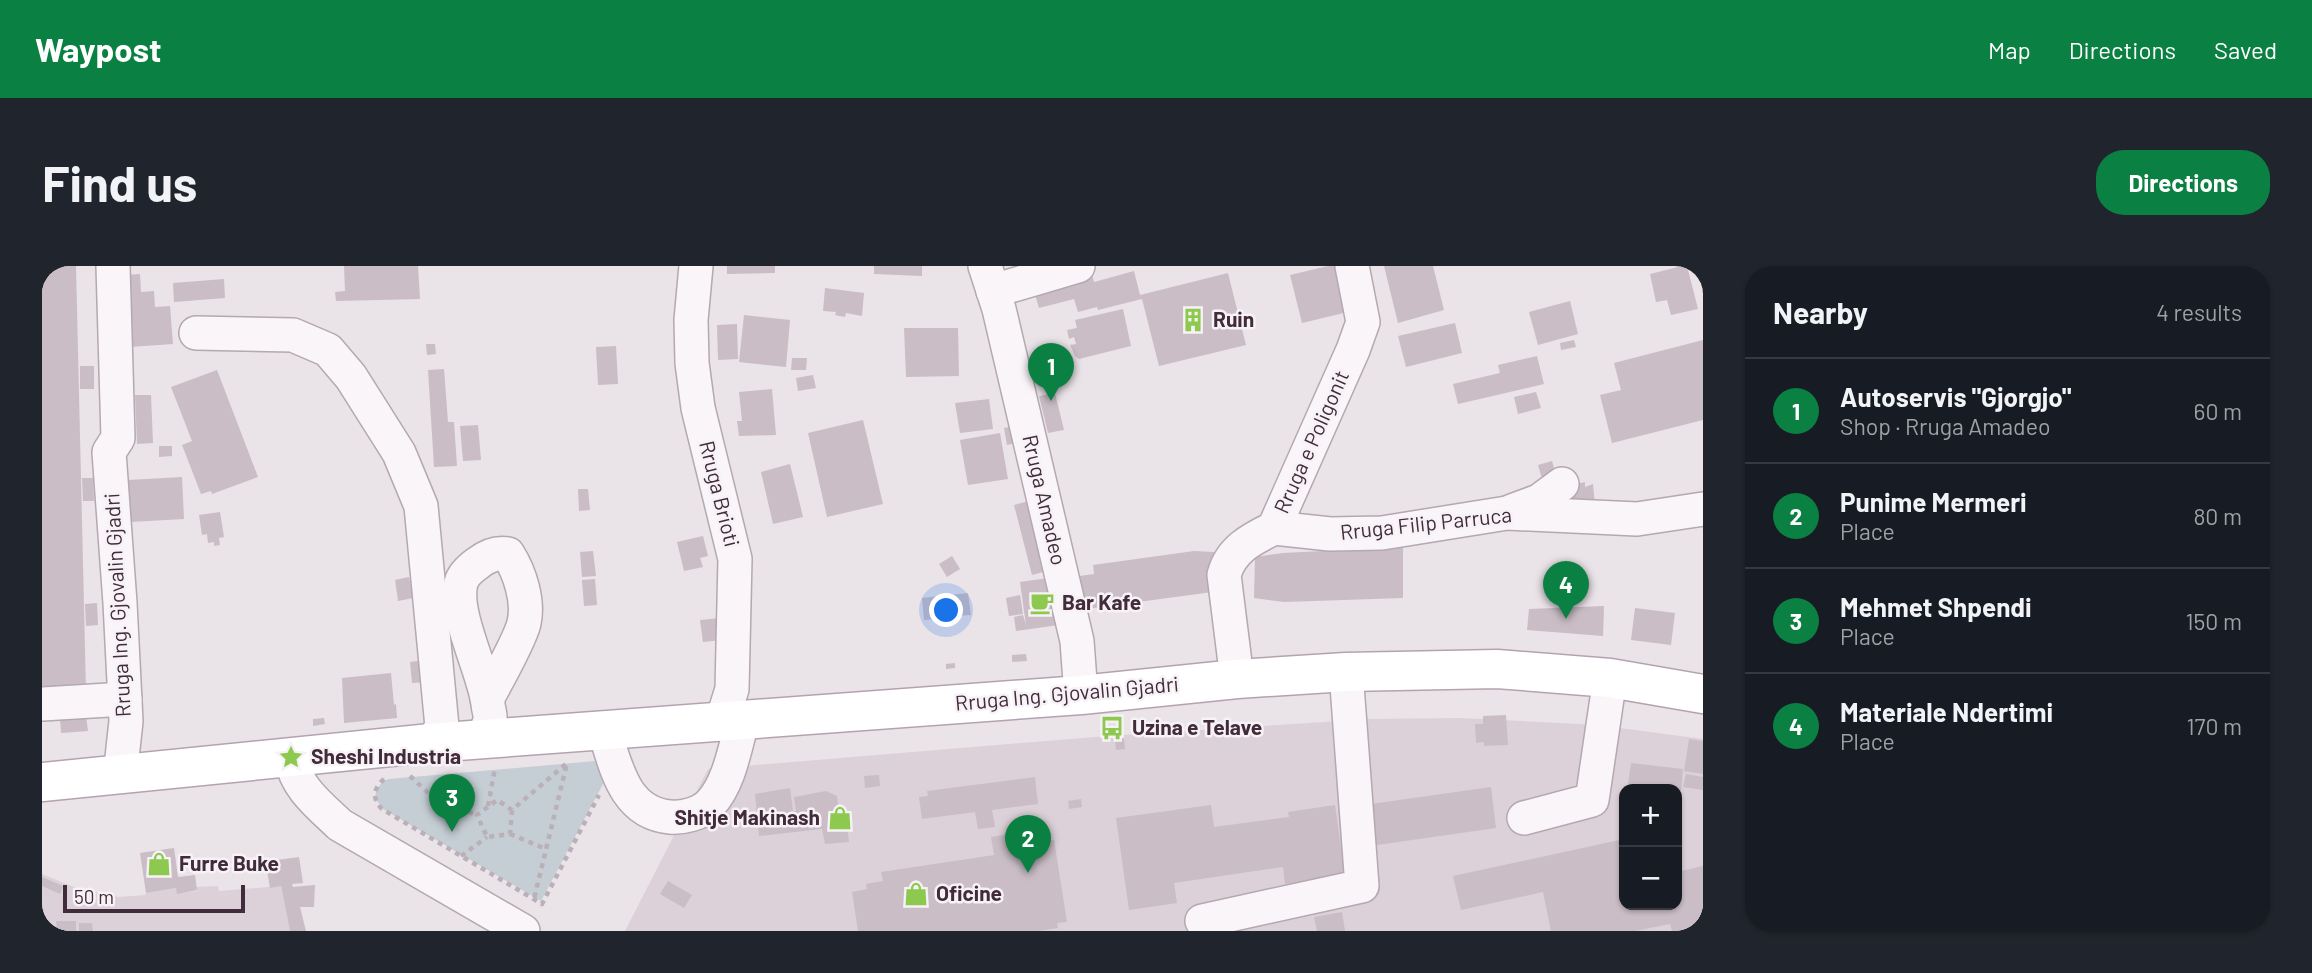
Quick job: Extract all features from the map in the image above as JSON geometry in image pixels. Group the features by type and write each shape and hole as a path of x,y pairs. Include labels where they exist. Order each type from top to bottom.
{"main road":[{"name":"Rruga Ing. Gjovalin Gjadri","path":"42,782 291,757 486,759 604,730 1081,695 1346,672 1497,669 1610,678 1703,694"}],"street":[{"name":"Rruga Ing. Gjovalin Gjadri","path":"113,266 118,438 108,452 125,699 120,776"},
{"name":"Rruga Brioti","path":"604,730 621,783 632,800 650,813 676,817 697,812 710,804 724,781 732,720 735,559 698,408 692,363 691,320 696,266"},
{"path":"989,278 1078,266"},
{"name":"Rruga e Poligonit","path":"1237,680 1224,575 1227,563 1246,542 1275,528 1309,453 1363,322 1352,266"},
{"name":"Rruga Amadeo","path":"989,278 1077,641 1081,695"},
{"path":"196,333 293,335 328,350 352,377 399,453 421,506 442,727 427,759"},
{"path":"1507,513 1539,501 1562,484"},
{"name":"Rruga Filip Parruca","path":"1275,528 1330,534 1382,533 1507,513 1637,519 1703,509"},
{"path":"1202,921 1362,886 1346,672"},
{"path":"1524,818 1592,800 1610,678"},
{"path":"42,704 125,699"},
{"path":"486,759 490,720 487,699"},
{"path":"291,757 293,772 300,784 340,825 523,931"}],"path":[{"path":"399,776 410,775 427,759"},
{"path":"488,807 486,759 507,766"},
{"path":"556,762 568,761 567,763"},
{"path":"510,834 513,810 567,763"},
{"path":"534,899 567,763"},
{"path":"410,775 437,801 477,815 487,837"},
{"path":"388,777 374,790 378,806 542,904 600,794"},
{"path":"477,815 497,800 513,810"},
{"path":"461,856 487,837 510,834 546,849"}],"shaded area":[{"path":"1461,718 1597,725 1703,739 1703,931 625,931 708,769 1107,736 1371,719"},
{"path":"607,760 611,769 541,901 383,809 375,798 379,786 389,779"},
{"path":"42,874 74,887 118,897 145,895 176,888 178,893 197,891 196,887 218,886 219,891 281,886 290,931 42,931"}],"building":[{"path":"42,266 76,266 86,692 42,693"},
{"path":"344,266 418,266 420,299 336,301 335,292 345,291"},
{"path":"727,266 775,266 775,273 727,274"},
{"path":"874,266 922,266 922,276 874,274"},
{"path":"1328,266 1342,266 1352,311 1302,323 1290,275"},
{"path":"1384,266 1433,266 1444,310 1398,323"},
{"path":"1687,266 1698,309 1671,315 1667,300 1656,302 1650,274"},
{"name":"Ruin","path":"1091,270 1094,282 1134,271 1140,295 1228,273 1246,345 1159,366 1142,299 1078,312 1074,299 1039,308 1032,285"},
{"path":"140,274 141,292 154,291 155,307 170,306 173,344 130,347 126,275"},
{"path":"224,279 225,298 174,302 173,283"},
{"path":"825,288 864,293 862,316 846,313 845,317 835,315 836,312 823,311"},
{"path":"1570,301 1578,334 1538,345 1529,312"},
{"path":"1123,309 1131,346 1079,359 1075,356 1070,345 1076,344 1074,337 1069,339 1067,330 1077,328 1075,320"},
{"path":"744,315 790,320 786,367 739,362"},
{"path":"1455,323 1462,353 1406,367 1398,336"},
{"path":"737,324 738,359 718,360 717,325"},
{"path":"904,328 958,328 959,376 906,377"},
{"path":"1574,340 1576,347 1561,350 1560,343"},
{"path":"1703,340 1703,420 1612,443 1600,395 1621,390 1614,363"},
{"path":"426,344 435,344 436,354 427,355"},
{"path":"616,346 618,384 598,385 596,347"},
{"path":"1537,356 1544,384 1458,404 1453,384 1500,373 1498,365"},
{"path":"792,358 807,358 806,370 791,370"},
{"path":"80,366 94,366 94,389 80,389"},
{"path":"444,369 448,422 454,422 457,466 434,467 428,370"},
{"path":"217,370 258,477 212,494 211,491 201,494 182,445 192,441 171,387"},
{"path":"813,375 816,388 798,391 796,378"},
{"path":"772,389 776,435 739,436 737,421 742,421 739,392"},
{"path":"1536,392 1541,408 1518,414 1514,397"},
{"path":"1055,393 1064,430 1048,433 1039,396"},
{"path":"135,395 151,395 153,443 137,444"},
{"path":"989,399 993,429 960,433 955,403"},
{"path":"863,420 883,504 827,517 808,433"},
{"path":"1022,424 1025,441 1007,445 1004,428"},
{"path":"478,425 481,460 463,461 460,426"},
{"path":"1000,433 1008,479 968,485 960,440"},
{"path":"159,446 172,446 172,456 159,457"},
{"path":"1552,461 1556,475 1543,482 1538,465"},
{"path":"790,464 803,517 773,524 761,472"},
{"path":"182,477 184,519 130,522 128,480"},
{"path":"82,478 93,478 94,501 83,501"},
{"path":"1585,482 1585,487 1593,484 1595,505 1564,505 1571,485"},
{"path":"578,489 588,489 590,510 579,511"},
{"path":"1036,499 1054,569 1032,575 1014,505"},
{"path":"220,512 224,537 219,538 220,545 214,546 214,542 208,543 207,534 202,535 199,515"},
{"path":"703,536 708,556 700,558 703,567 684,571 677,542"},
{"path":"1403,547 1403,598 1284,602 1254,598 1255,557 1283,553"},
{"path":"593,551 596,576 582,577 580,552"},
{"path":"1194,551 1214,552 1220,591 1086,609 1080,576 1094,574 1093,565"},
{"path":"952,556 960,569 947,577 939,564"},
{"path":"409,577 413,598 398,601 395,580"},
{"name":"Bar Kafe","path":"1055,577 1066,624 1016,631 1014,617 1023,615 1026,625 1020,582"},
{"path":"595,579 597,605 584,606 582,580"},
{"path":"968,593 971,615 955,616 955,623 938,625 937,619 924,620 922,598"},
{"path":"1020,595 1023,614 1009,616 1006,598"},
{"path":"97,603 98,625 86,626 85,604"},
{"path":"1604,606 1603,636 1527,630 1529,609"},
{"path":"1635,608 1675,613 1671,645 1631,640"},
{"path":"720,618 722,640 703,642 700,620"},
{"path":"1026,654 1027,661 1012,662 1012,655"},
{"path":"425,660 427,682 412,683 410,662"},
{"path":"955,663 955,668 946,669 946,664"},
{"path":"391,673 397,718 344,723 342,678"},
{"path":"86,715 88,731 61,733 60,718"},
{"path":"1506,715 1508,745 1484,746 1484,742 1476,743 1475,724 1483,724 1483,716"},
{"path":"324,718 325,724 313,726 313,719"},
{"path":"1124,738 1125,749 1116,750 1115,739"},
{"path":"1689,739 1703,741 1703,774 1684,771"},
{"path":"1631,763 1683,769 1682,784 1628,784"},
{"path":"1686,774 1703,777 1703,790 1683,787"},
{"path":"879,775 880,786 865,788 864,776"},
{"path":"1035,777 1038,804 992,810 995,827 978,829 975,812 922,819 919,797 928,796 927,791"},
{"path":"1491,787 1496,828 1370,846 1364,805"},
{"path":"790,788 793,811 796,811 794,797 826,791 837,796 841,826 847,827 849,842 825,844 822,829 759,836 755,794"},
{"path":"1081,799 1082,807 1069,809 1068,801"},
{"path":"1211,805 1214,827 1289,817 1288,812 1335,805 1345,876 1285,884 1283,867 1174,883 1177,903 1129,910 1116,818"},
{"path":"1035,830 1037,842 1054,840 1067,922 1057,923 1058,928 1039,931 858,931 852,892 867,889 866,884 883,881 881,872 994,855 991,837"},
{"path":"1619,840 1619,910 1682,910 1682,871 1703,866 1703,931 1672,931 1670,924 1635,931 1551,931 1543,892 1461,910 1453,876"},
{"name":"Furre Buke","path":"174,848 178,877 195,875 197,890 177,894 176,888 146,893 140,853"},
{"path":"299,857 303,883 292,884 293,887 315,885 314,907 300,907 306,931 290,931 281,886 270,888 267,871 278,869 277,860"},
{"path":"42,877 63,886 60,894 42,886"},
{"path":"668,881 692,895 684,908 660,894"},
{"path":"1342,912 1345,931 1317,931 1314,917"},
{"path":"56,921 76,921 76,931 57,931"},
{"path":"79,923 92,923 93,931 79,931"}],"place":[{"name":"Ruin","path":"1193,320"},
{"name":"Autoservis \"Gjorgjo\"","path":"1051,401"},
{"name":"Bar Kafe","path":"1042,603"},
{"name":"Materiale Ndertimi","path":"1566,619"},
{"name":"Uzina e Telave","path":"1112,728"},
{"name":"Sheshi Industria","path":"291,757"},
{"name":"Shitje Makinash","path":"840,818"},
{"name":"Mehmet Shpendi","path":"452,832"},
{"name":"Furre Buke","path":"159,864"},
{"name":"Punime Mermeri","path":"1028,873"},
{"name":"Oficine","path":"916,894"}]}
